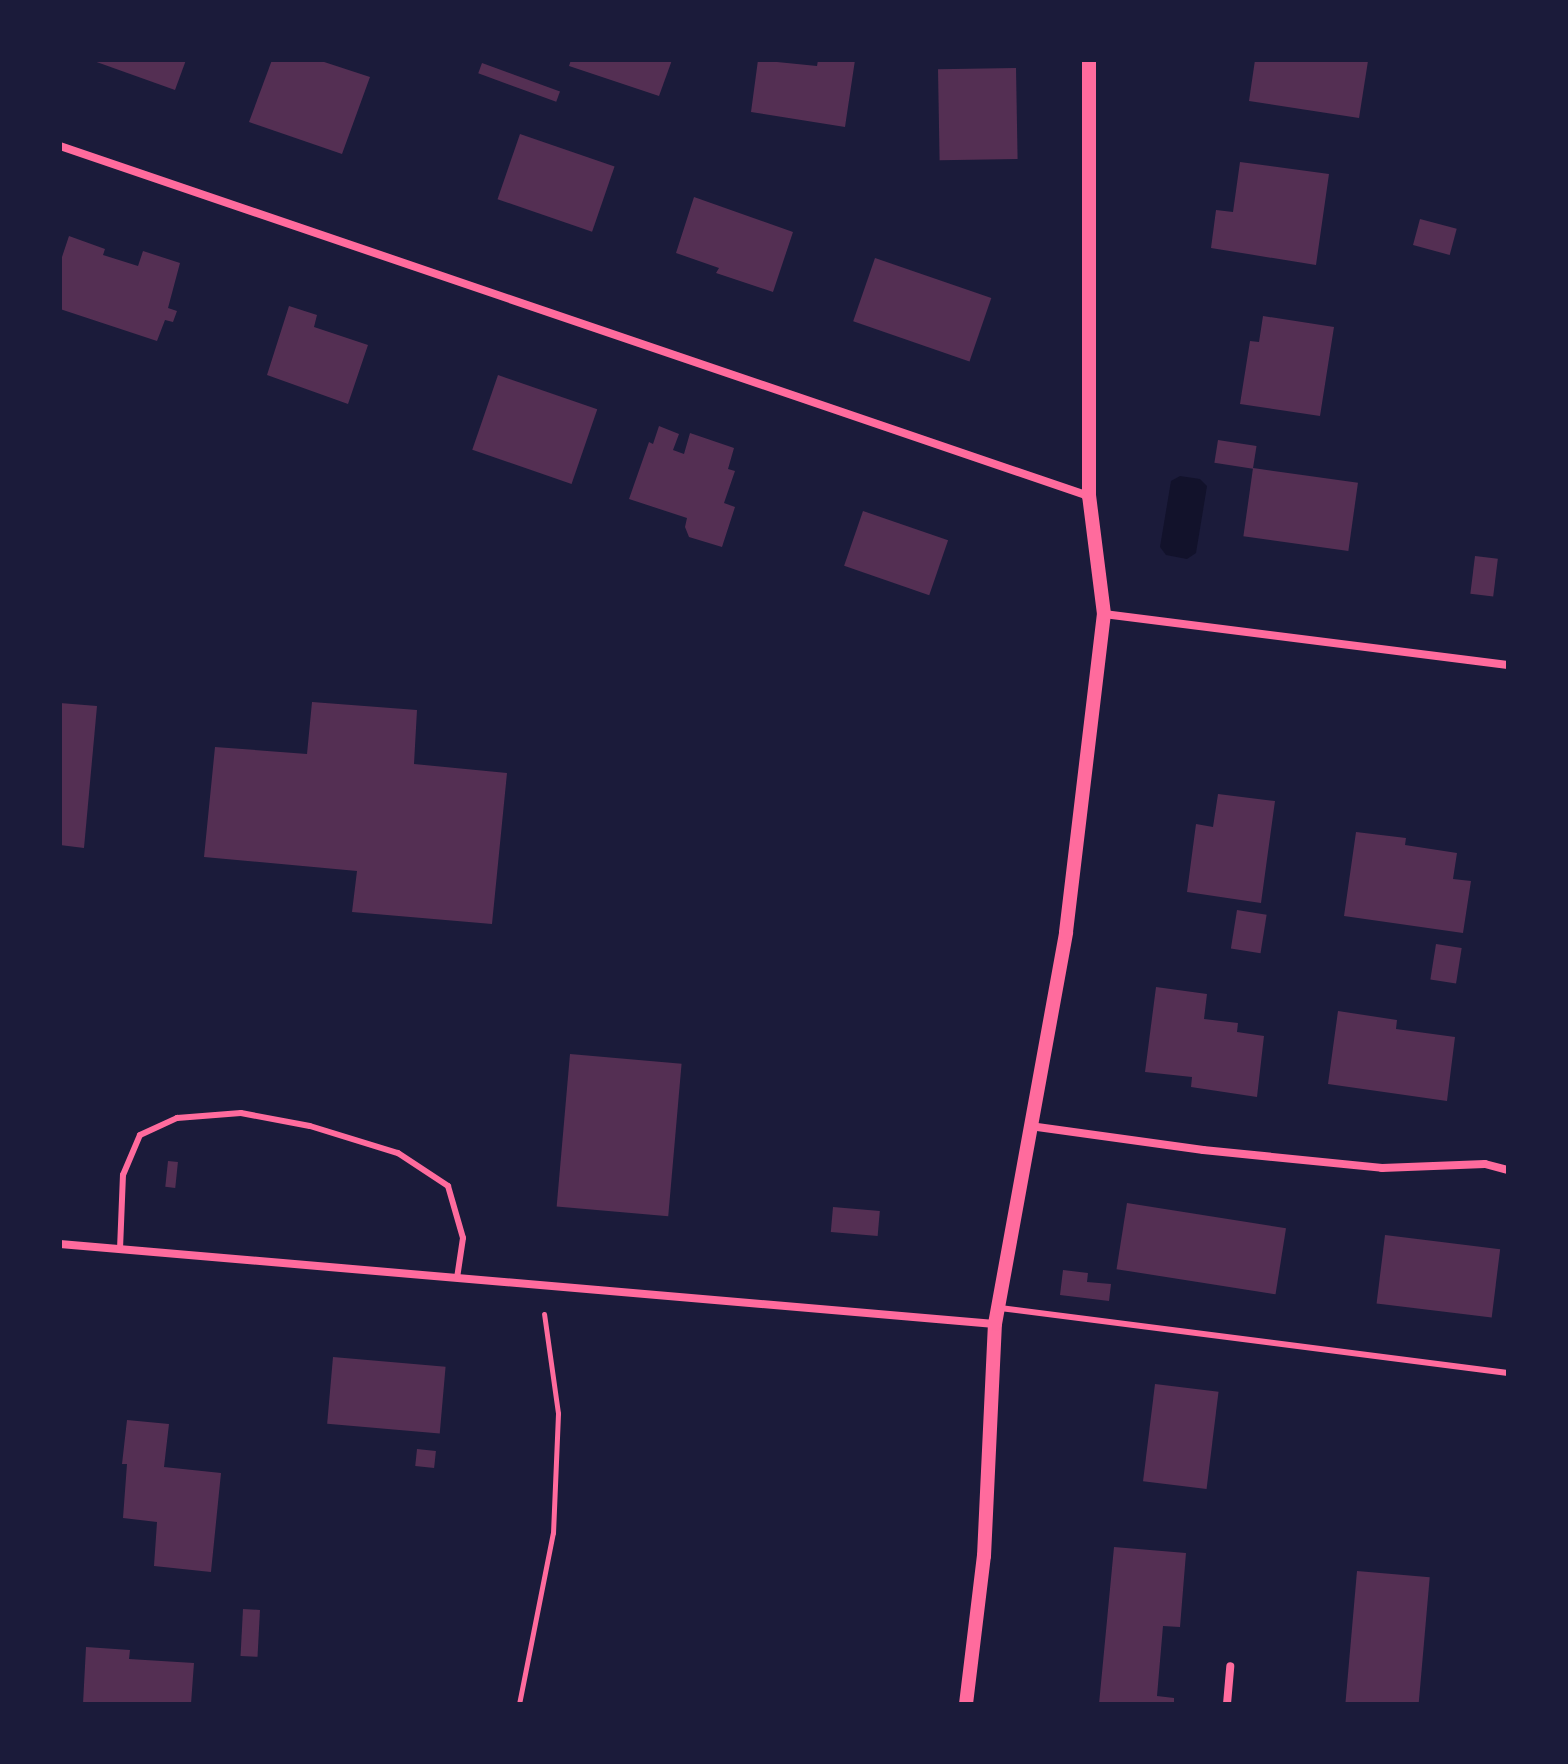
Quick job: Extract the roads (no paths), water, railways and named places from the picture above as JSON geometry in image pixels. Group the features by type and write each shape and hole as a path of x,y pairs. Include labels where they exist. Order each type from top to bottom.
{"street":[{"path":"966,1704 984,1556 995,1324 1066,932 1104,614 1089,496 1089,60"},
{"path":"60,146 1089,496"},
{"path":"1104,614 1508,665"},
{"path":"1029,1126 1203,1150 1382,1168 1485,1164 1508,1170"},
{"path":"60,1244 995,1324"},
{"path":"1227,1704 1230,1666"}],"lane":[{"path":"120,1249 123,1175 140,1135 177,1118 241,1113 310,1126 398,1153 448,1186 463,1238 457,1278"},
{"path":"998,1308 1508,1373"}]}
